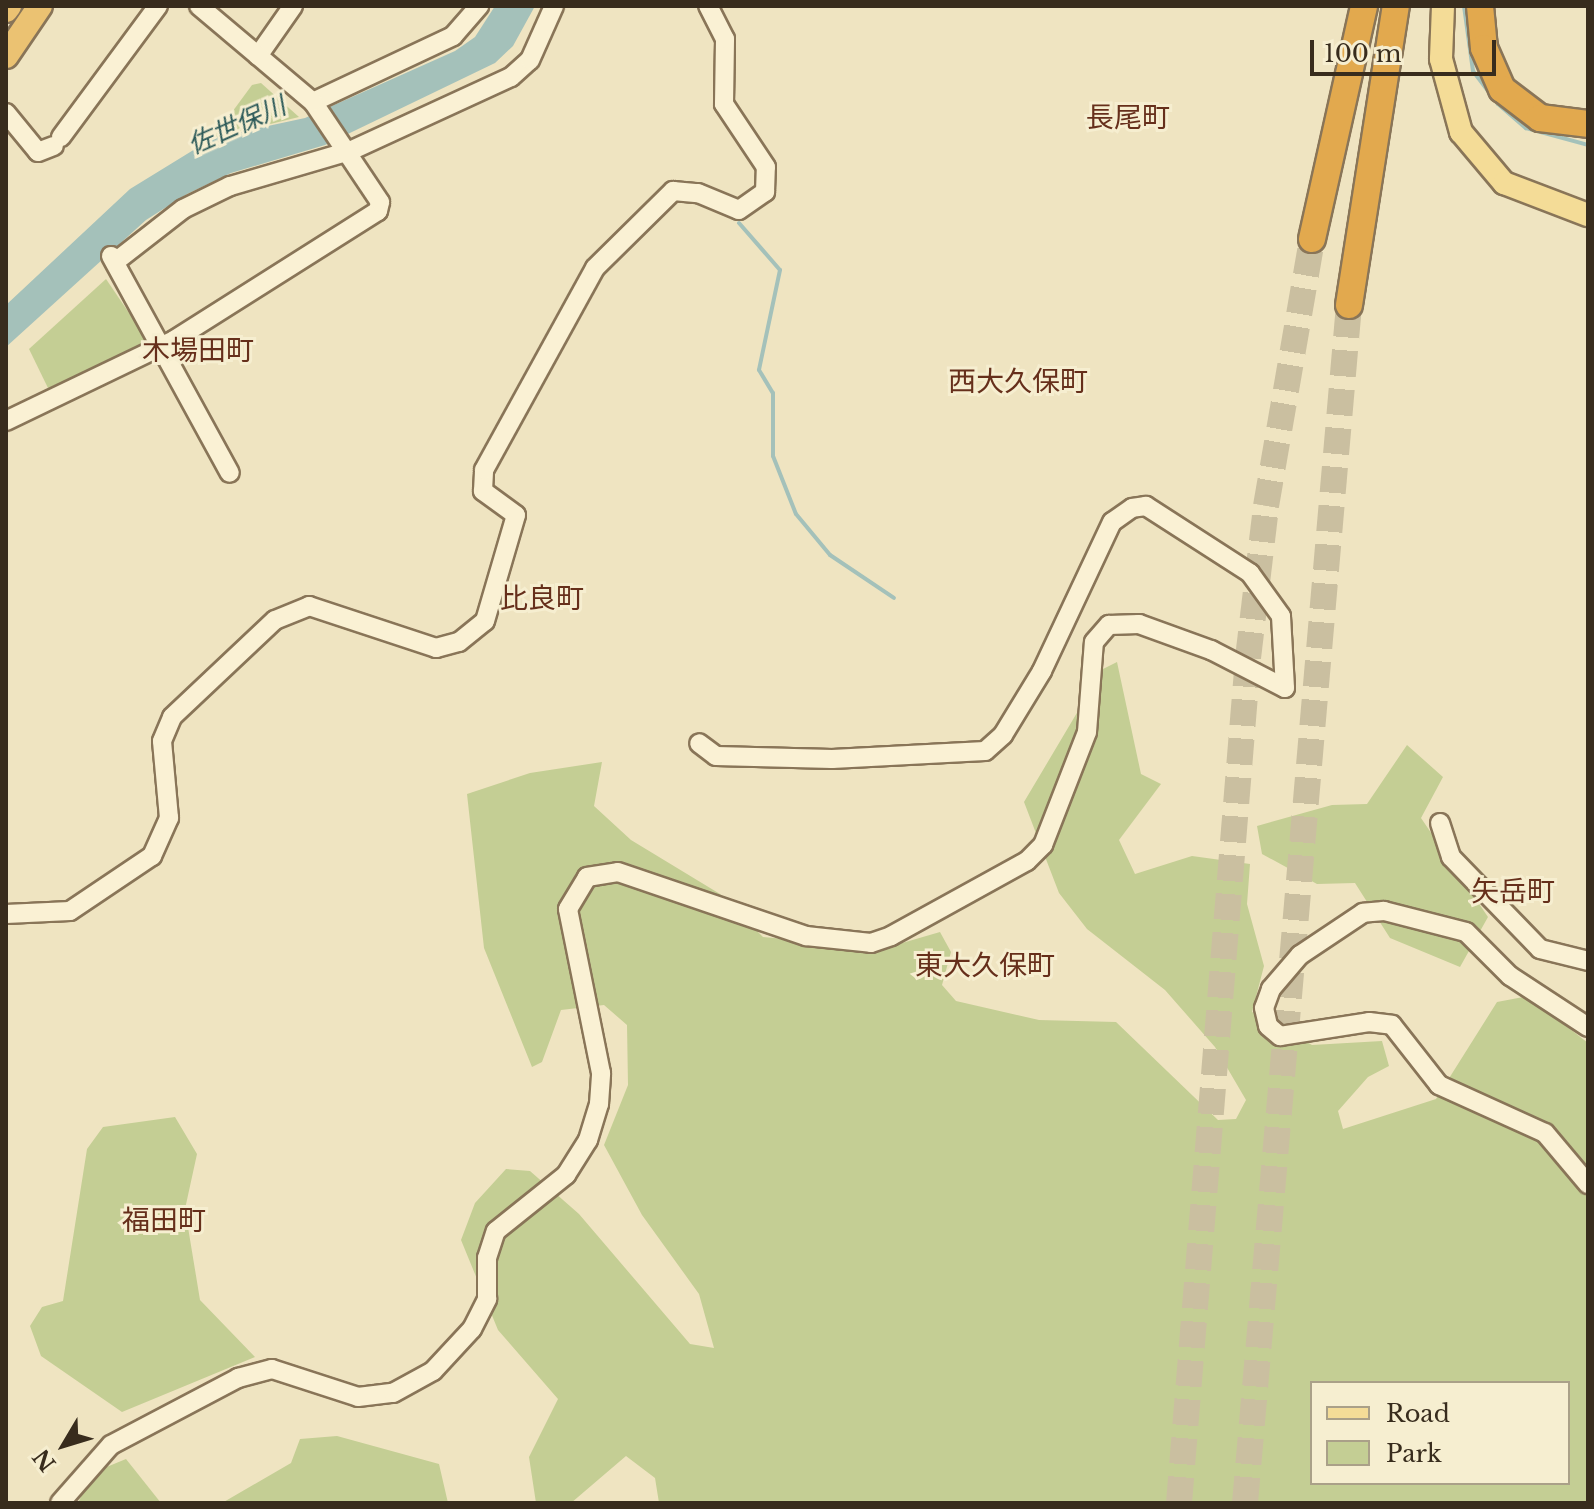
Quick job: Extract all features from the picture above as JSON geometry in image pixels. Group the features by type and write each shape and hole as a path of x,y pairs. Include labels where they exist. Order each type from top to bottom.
{"highway":[{"path":"6,56 40,6"},
{"path":"1312,239 1355,6"},
{"path":"1331,143 1364,6"},
{"path":"1349,305 1396,6"},
{"path":"1355,259 1410,6"},
{"path":"1480,6 1484,48 1502,89 1540,118 1588,124"},
{"path":"1497,6 1499,42 1515,79 1549,103 1588,106"}],"main road":[{"path":"1443,6 1441,59 1461,132 1504,183 1588,215"}],"street":[{"path":"6,113 38,152 58,141 158,6"},
{"path":"6,421 162,346 378,211 380,202 347,147 316,106 199,6"},
{"path":"258,56 293,6"},
{"path":"316,106 453,36 479,6"},
{"path":"230,473 113,259 183,209 230,186 347,147 511,77 530,60 554,6"},
{"path":"6,914 79,907 152,856 169,818 162,741 172,717 275,620 309,606 436,648 459,642 485,621 516,515 483,491 484,470 595,268 673,191 698,193 739,210 765,192 766,167 724,104 725,39 708,6"},
{"path":"60,1503 111,1445 238,1378 272,1369 358,1397 393,1393 433,1371 472,1329 487,1299 487,1258 496,1231 566,1175 588,1140 599,1104 601,1073 568,909 587,877 618,872 753,923 806,936 871,943 891,936 1027,861 1043,845 1087,732 1090,659 1109,625 1139,624 1174,642 1211,650 1285,688 1281,616 1250,573 1146,506 1132,508 1112,522 1042,671 1003,735 985,751 832,759 716,756 699,743"},
{"path":"1440,823 1451,857 1540,949 1588,961"},
{"path":"1588,1027 1510,976 1466,932 1384,911 1363,913 1300,955 1271,989 1264,1008 1268,1026 1280,1036 1369,1022 1392,1025 1439,1085 1545,1133 1588,1184"}],"green space":[{"path":"261,83 299,117 213,138 252,85"},
{"path":"106,279 146,338 143,347 48,388 29,349"},
{"path":"1117,662 1141,774 1161,784 1119,840 1135,874 1192,856 1250,864 1247,904 1264,966 1252,1012 1312,1045 1382,1041 1389,1066 1368,1077 1338,1111 1343,1129 1436,1099 1497,1002 1528,996 1588,1043 1588,1503 659,1503 655,1478 626,1456 571,1503 536,1503 529,1457 558,1399 498,1330 461,1240 475,1203 506,1169 530,1171 579,1214 690,1344 714,1348 699,1294 642,1215 604,1145 628,1085 627,1025 604,1005 561,1010 542,1062 532,1067 484,948 467,794 530,773 602,762 594,806 631,840 720,894 763,937 885,948 940,932 951,952 942,985 956,1001 1039,1020 1116,1022 1218,1120 1236,1119 1246,1100 1215,1047 1165,990 1087,929 1059,893 1024,802 1103,669"},
{"path":"1407,745 1443,777 1421,818 1488,917 1460,967 1390,938 1355,883 1317,884 1262,854 1257,826 1332,805 1367,804"},
{"path":"175,1117 197,1154 185,1209 200,1300 255,1357 122,1412 41,1356 30,1326 42,1307 63,1301 87,1149 103,1127"},
{"path":"337,1436 439,1464 448,1503 222,1503 291,1463 300,1439"},
{"path":"126,1459 161,1503 78,1503 92,1473"}],"water":[{"path":"495,6 535,6 513,46 495,63 325,145 231,173 187,194 146,220 6,347 6,305 130,189 213,138 305,118 455,51 475,37"}],"waterway":[{"path":"1464,6 1473,71 1498,104 1526,128 1588,145"},
{"path":"739,223 780,270 759,370 773,393 773,456 796,514 830,555 894,598"}],"tunnel":[{"path":"1179,1503 1248,658 1266,506 1312,239"},
{"path":"1245,1503 1349,305"}],"district":[{"name":"長尾町","path":"1128,118"},
{"name":"木場田町","path":"198,351"},
{"name":"西大久保町","path":"1018,382"},
{"name":"比良町","path":"542,599"},
{"name":"矢岳町","path":"1513,892"},
{"name":"東大久保町","path":"985,966"},
{"name":"福田町","path":"164,1221"}],"water label":[{"name":"佐世保川","path":"237,126"}]}
